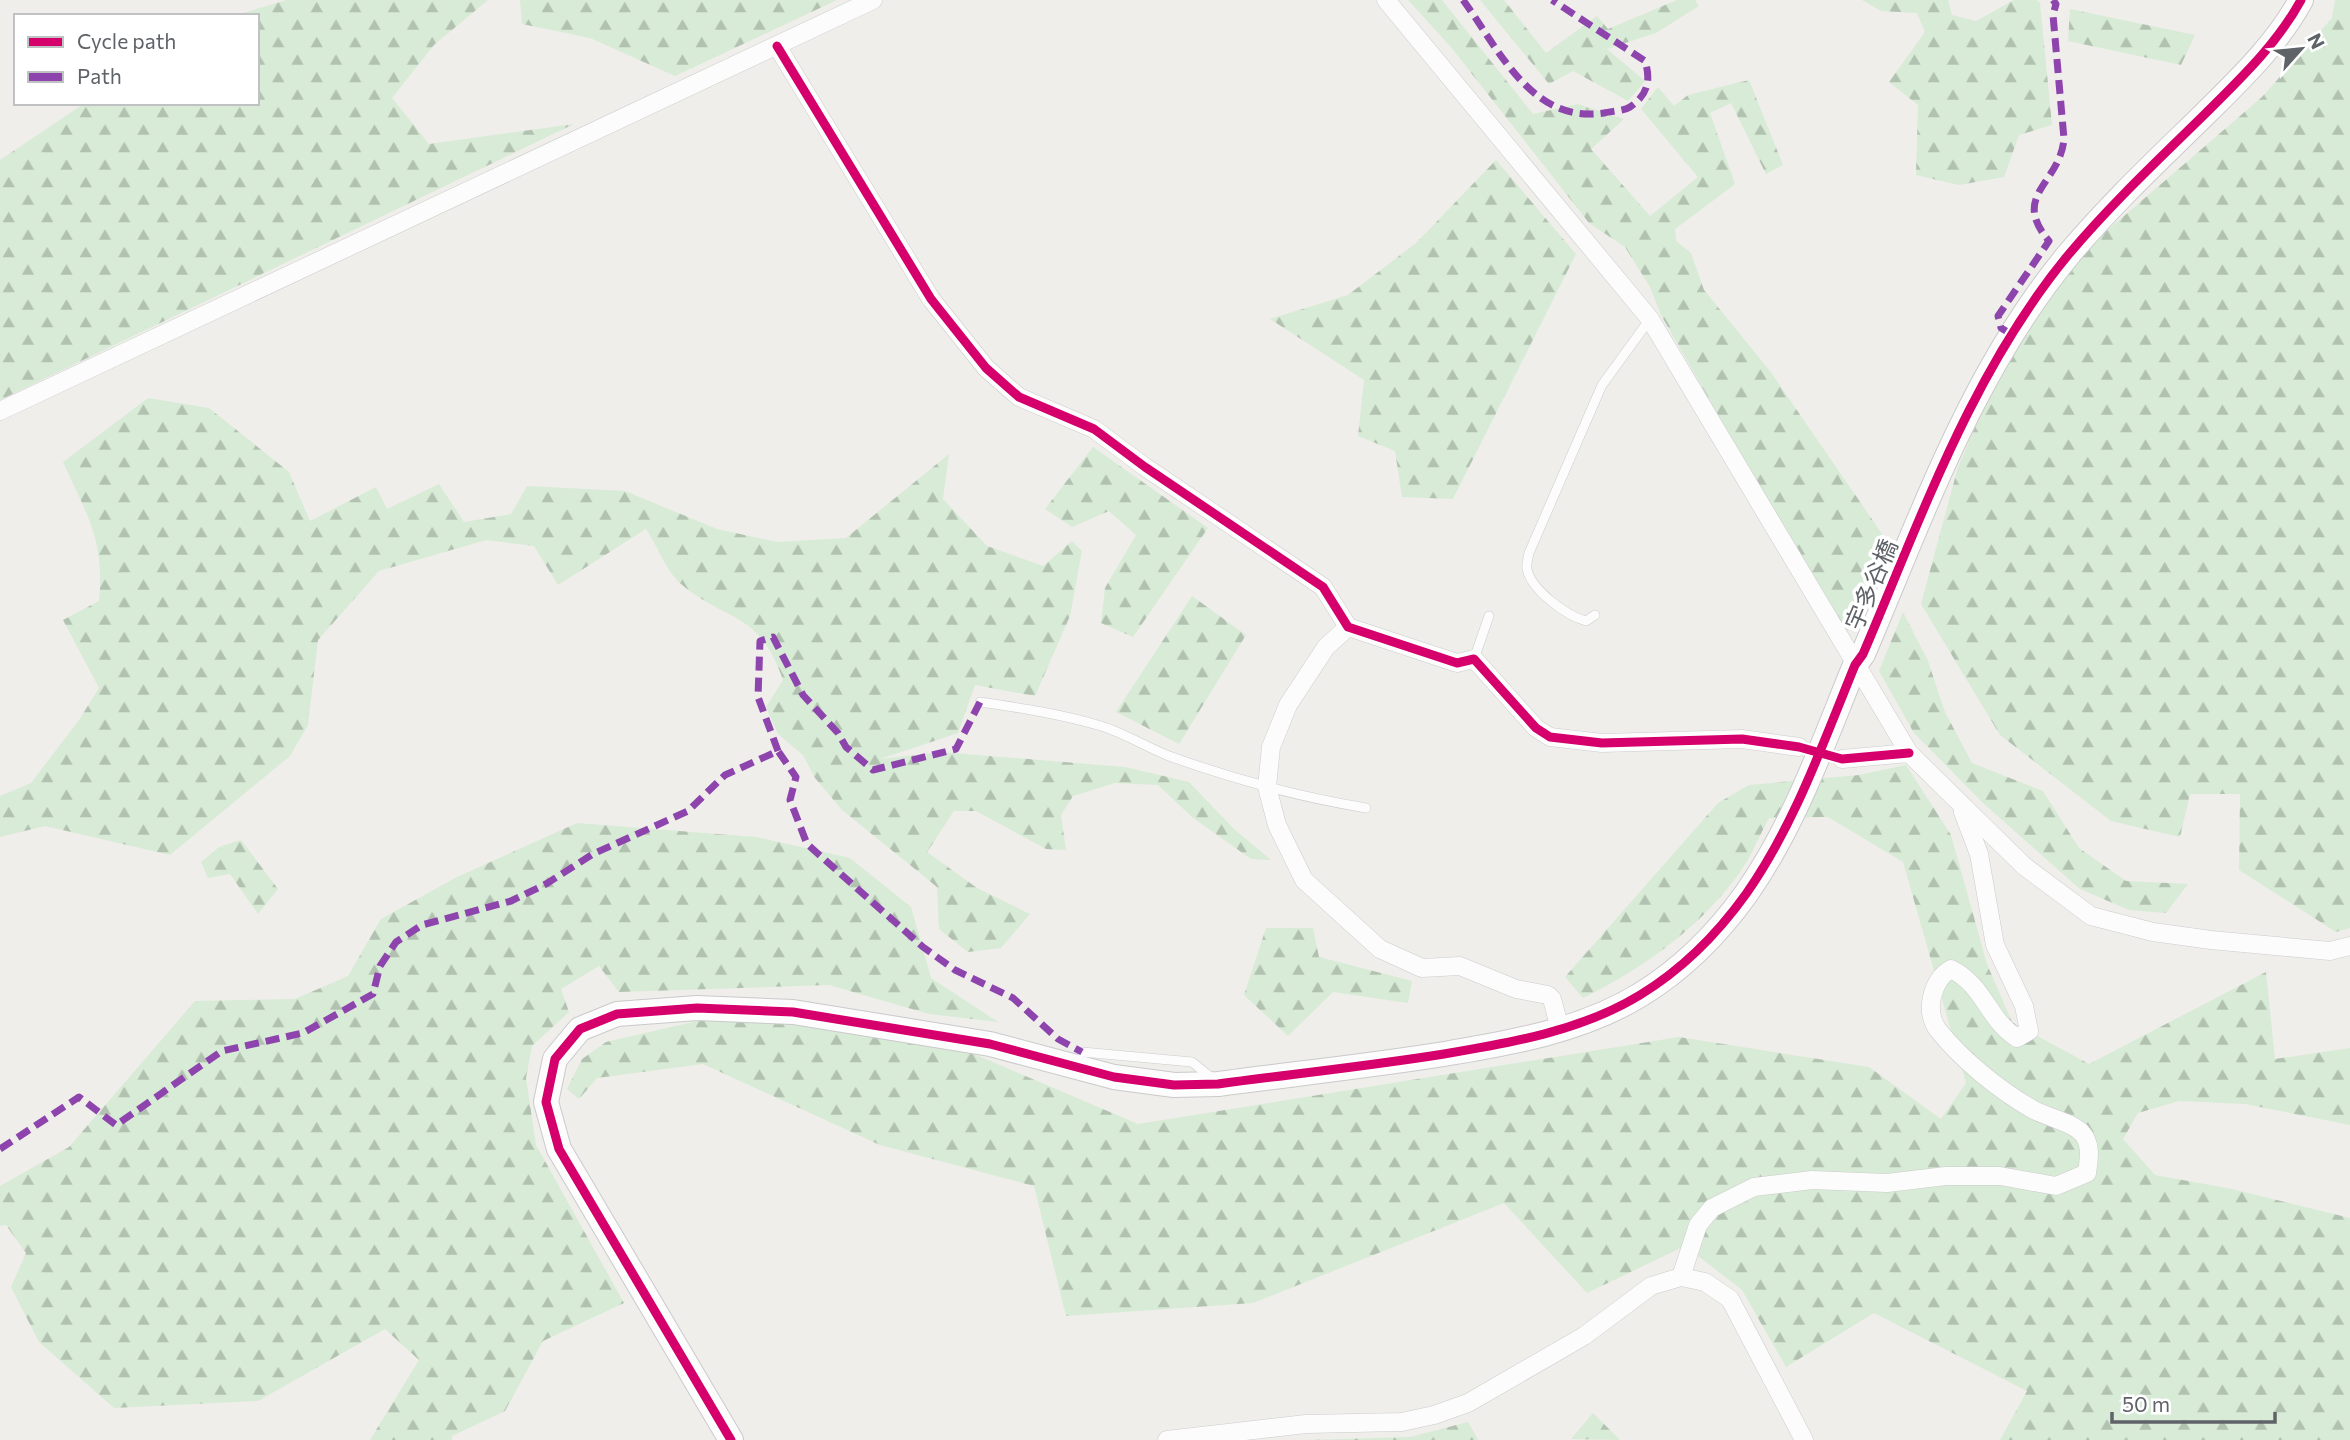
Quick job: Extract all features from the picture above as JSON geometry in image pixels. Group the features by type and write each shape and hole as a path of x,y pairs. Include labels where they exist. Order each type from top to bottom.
{"street":[{"path":"0,411 873,0"},
{"path":"1386,0 1650,319 1859,659 1909,753 1960,805 2024,866 2091,916 2153,932 2211,940 2330,951 2350,946"},
{"name":"宇多谷橋","path":"731,1440 559,1149 546,1102 548,1083 555,1059 580,1029 617,1014 697,1008 793,1012 990,1044 1114,1077 1174,1085 1218,1084 1498,1045 1560,1029 1602,1014 1668,976 1692,956 1746,894 1791,820 1977,392 2019,322 2068,255 2114,204 2255,64 2289,22 2301,0"},
{"path":"777,46 931,299 986,368 1019,397 1094,429 1145,467 1323,587 1348,627 1457,663 1474,659 1536,729 1550,737 1602,743 1742,739 1799,747"},
{"path":"1348,627 1326,647 1287,705 1271,747 1267,787 1277,825 1304,880 1380,949 1422,968 1460,966 1516,989 1548,995 1552,999 1560,1029"},
{"path":"1842,760 1909,753"},
{"path":"1681,1277 1698,1225 1712,1208 1754,1187 1812,1180 1887,1183 1946,1176 2000,1176 2056,1186 2087,1173 2090,1151 2081,1132 2033,1109 1995,1085 1936,1028 1932,993 1939,976 1951,969 1968,978 2004,1030 2017,1038 2029,1031 2024,1006 1995,945 1979,854 1960,805"},
{"path":"1167,1440 1306,1424 1402,1422 1434,1415 1468,1403 1584,1336 1651,1286 1681,1277 1705,1282 1730,1299 1804,1440"}],"lane":[{"path":"1595,615 1586,621 1575,618 1532,583 1526,567 1529,552 1602,385 1650,319"},
{"path":"1474,659 1489,616"},
{"path":"980,702 1046,712 1104,727 1168,755 1267,787 1319,801 1366,808"},
{"path":"1082,1052 1192,1062 1218,1084"}],"green space":[{"path":"286,0 488,0 434,45 392,98 429,144 574,124 0,400 0,160 82,105 259,105 259,14 240,14"},
{"path":"520,0 837,0 675,76 590,38 522,24"},
{"path":"1408,0 1442,0 1533,114 1578,104 1624,119 1591,149 1650,216 1698,177 1641,109 1658,87 1674,106 1688,95 1749,80 1783,165 1766,174 1731,103 1710,113 1735,184 1675,229 1676,241 1691,253 1704,290 1770,371 1889,544 1845,637 1661,315 1650,287 1625,247 1589,223 1450,46"},
{"path":"1480,0 1504,0 1546,53 1597,16 1608,29 1677,0 1695,0 1699,6 1656,33 1607,49 1645,81 1628,101 1573,71 1549,84"},
{"path":"1862,0 1948,0 1952,15 1976,21 2014,0 2037,0 2040,3 2052,125 2019,135 2004,177 1959,185 1916,175 1918,105 1889,82 1925,32 1917,13 1881,11"},
{"path":"2335,0 2350,0 2350,928 2336,932 2239,870 2240,794 2190,794 2180,837 2111,821 2000,735 1921,604 1958,467 2001,367 2066,266 2262,97 2332,18"},
{"path":"2070,9 2195,35 2181,65 2068,41"},
{"path":"1496,160 1576,254 1453,499 1402,497 1395,451 1358,436 1364,380 1270,319 1348,295 1416,243"},
{"path":"148,398 209,408 289,472 310,521 376,487 387,509 439,484 464,522 511,514 527,486 625,491 717,529 777,542 846,538 949,454 943,499 987,546 1043,566 1072,541 1082,551 1070,616 1035,696 975,685 958,733 880,759 941,752 1125,767 1189,782 1234,829 1271,860 1251,859 1192,817 1158,785 1115,783 1073,796 1061,815 1066,850 1046,849 976,811 954,811 927,852 977,888 1030,914 1001,948 968,952 939,929 937,887 842,810 815,778 803,755 778,734 766,707 783,680 774,657 763,641 740,620 681,584 666,565 646,529 558,585 534,546 486,540 379,571 318,640 308,725 290,756 170,855 45,826 0,837 0,796 31,783 79,720 99,688 63,620 99,601 100,580 97,545 87,513 63,462"},
{"path":"1093,447 1208,528 1133,637 1101,623 1105,588 1136,535 1109,511 1072,527 1045,509"},
{"path":"1192,596 1246,635 1179,744 1116,712"},
{"path":"1903,612 1928,661 1945,712 1972,763 2043,791 2079,848 2126,881 2188,884 2166,913 2129,910 2080,889 1984,804 1914,733 1879,671"},
{"path":"1906,765 1951,835 1987,964 2012,1022 2089,1064 2266,972 2275,1059 2350,1048 2350,1125 2245,1104 2179,1101 2138,1113 2123,1139 2155,1175 2232,1189 2350,1218 2350,1440 2000,1440 2027,1391 1874,1313 1786,1367 1742,1290 1685,1246 1587,1293 1504,1203 1253,1303 1066,1316 1034,1186 880,1145 703,1064 597,1078 579,1099 567,1089 582,1059 606,1042 697,1021 818,1015 894,1026 981,1057 1138,1124 1679,1037 1869,1067 1941,1119 1966,1083 1903,862 1828,817 1769,818 1749,858 1719,898 1666,948 1626,975 1583,998 1565,977 1718,803 1749,785 1859,775"},
{"path":"577,823 756,837 850,858 911,907 931,978 998,1022 929,1014 829,985 619,992 599,966 561,989 569,1012 532,1046 526,1078 536,1145 624,1303 543,1341 505,1411 452,1436 452,1440 370,1440 419,1360 385,1329 258,1401 114,1408 39,1342 11,1287 26,1253 6,1225 0,1226 0,1186 69,1147 195,1001 295,999 348,976 381,919 457,877"},
{"path":"241,840 278,889 258,914 230,874 208,878 201,862 219,847"},
{"path":"1266,928 1313,928 1319,957 1412,981 1408,1003 1333,992 1288,1036 1244,995"},
{"path":"1593,1413 1620,1440 1571,1439"},
{"path":"1468,1422 1478,1440 1306,1440 1410,1437"}],"marked path":[{"path":"1463,0 1504,60 1537,95 1556,107 1578,113 1604,113 1630,107 1641,97 1648,81 1645,61 1552,0"},
{"path":"2011,334 2001,328 1998,316 2049,241 2038,225 2034,212 2040,190 2061,154 2064,139 2053,15 2056,4 2053,0"},
{"path":"778,751 758,697 760,641 773,637 803,695 838,733 846,747 873,770 956,749 980,702"},
{"path":"0,1149 79,1097 116,1125 222,1051 303,1033 373,994 380,966 396,942 422,925 511,901 546,884 593,854 688,811 725,775 778,751 796,777 790,800 807,844 923,947 955,970 1013,998 1058,1039 1082,1052"}],"cycle path":[{"path":"731,1440 559,1149 546,1102 555,1059 580,1029 617,1014 697,1008 793,1012 990,1044 1114,1077 1174,1085 1218,1084 1416,1058 1519,1040 1594,1018 1640,995 1698,950 1723,923 1746,894 1779,840 1807,782 1855,665 1863,654 1952,446 2004,346 2035,299 2069,254 2102,217 2258,60 2301,0"},
{"path":"777,46 931,299 986,368 1019,397 1094,429 1145,467 1323,587 1348,627 1457,663 1474,659 1536,728 1550,737 1602,743 1742,739 1799,747 1842,759 1909,753"}]}
